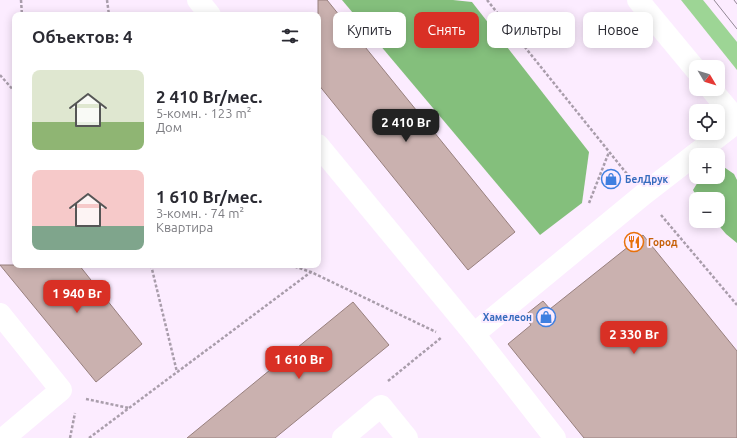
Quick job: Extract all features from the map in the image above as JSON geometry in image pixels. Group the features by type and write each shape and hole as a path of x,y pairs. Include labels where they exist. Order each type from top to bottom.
{"main road":[{"path":"198,0 208,12"},
{"path":"638,0 689,62"},
{"path":"474,334 644,194 737,121 717,96"},
{"path":"321,149 474,334 555,438"},
{"path":"0,314 61,390 4,438"},
{"path":"343,438 381,406 407,438"}],"path":[{"path":"21,0 22,12"},
{"path":"107,0 109,12"},
{"path":"487,0 644,194 737,305"},
{"path":"0,75 12,89"},
{"path":"587,209 609,151"},
{"path":"153,268 177,372"},
{"path":"299,268 311,272 444,335 474,334"},
{"path":"89,438 311,272"},
{"path":"70,438 76,411"}],"green space":[{"path":"342,0 453,0 472,2 487,21 487,48 508,48 589,152 582,203 540,235 382,48 406,48 406,12 352,12"},
{"path":"681,0 703,0 737,42 737,70"},
{"path":"725,168 734,174 737,180 737,243 721,228 725,228 725,192 694,192 693,190 697,184 725,184"}],"building":[{"path":"318,0 327,0 337,12 333,12 333,48 366,48 515,232 468,270 321,88 321,12 318,12"},
{"path":"643,235 737,351 737,438 584,438 508,344 531,325 524,316 543,301 550,309"},
{"path":"0,265 12,265 12,268 81,268 142,344 96,382"},
{"path":"353,302 389,345 275,438 187,438"}],"tram line":[{"path":"714,0 737,29"},
{"path":"734,0 737,4"}],"place":[{"name":"БелДрук","path":"611,179"},
{"name":"Город","path":"634,242"},
{"name":"Хамелеон","path":"546,317"}]}
